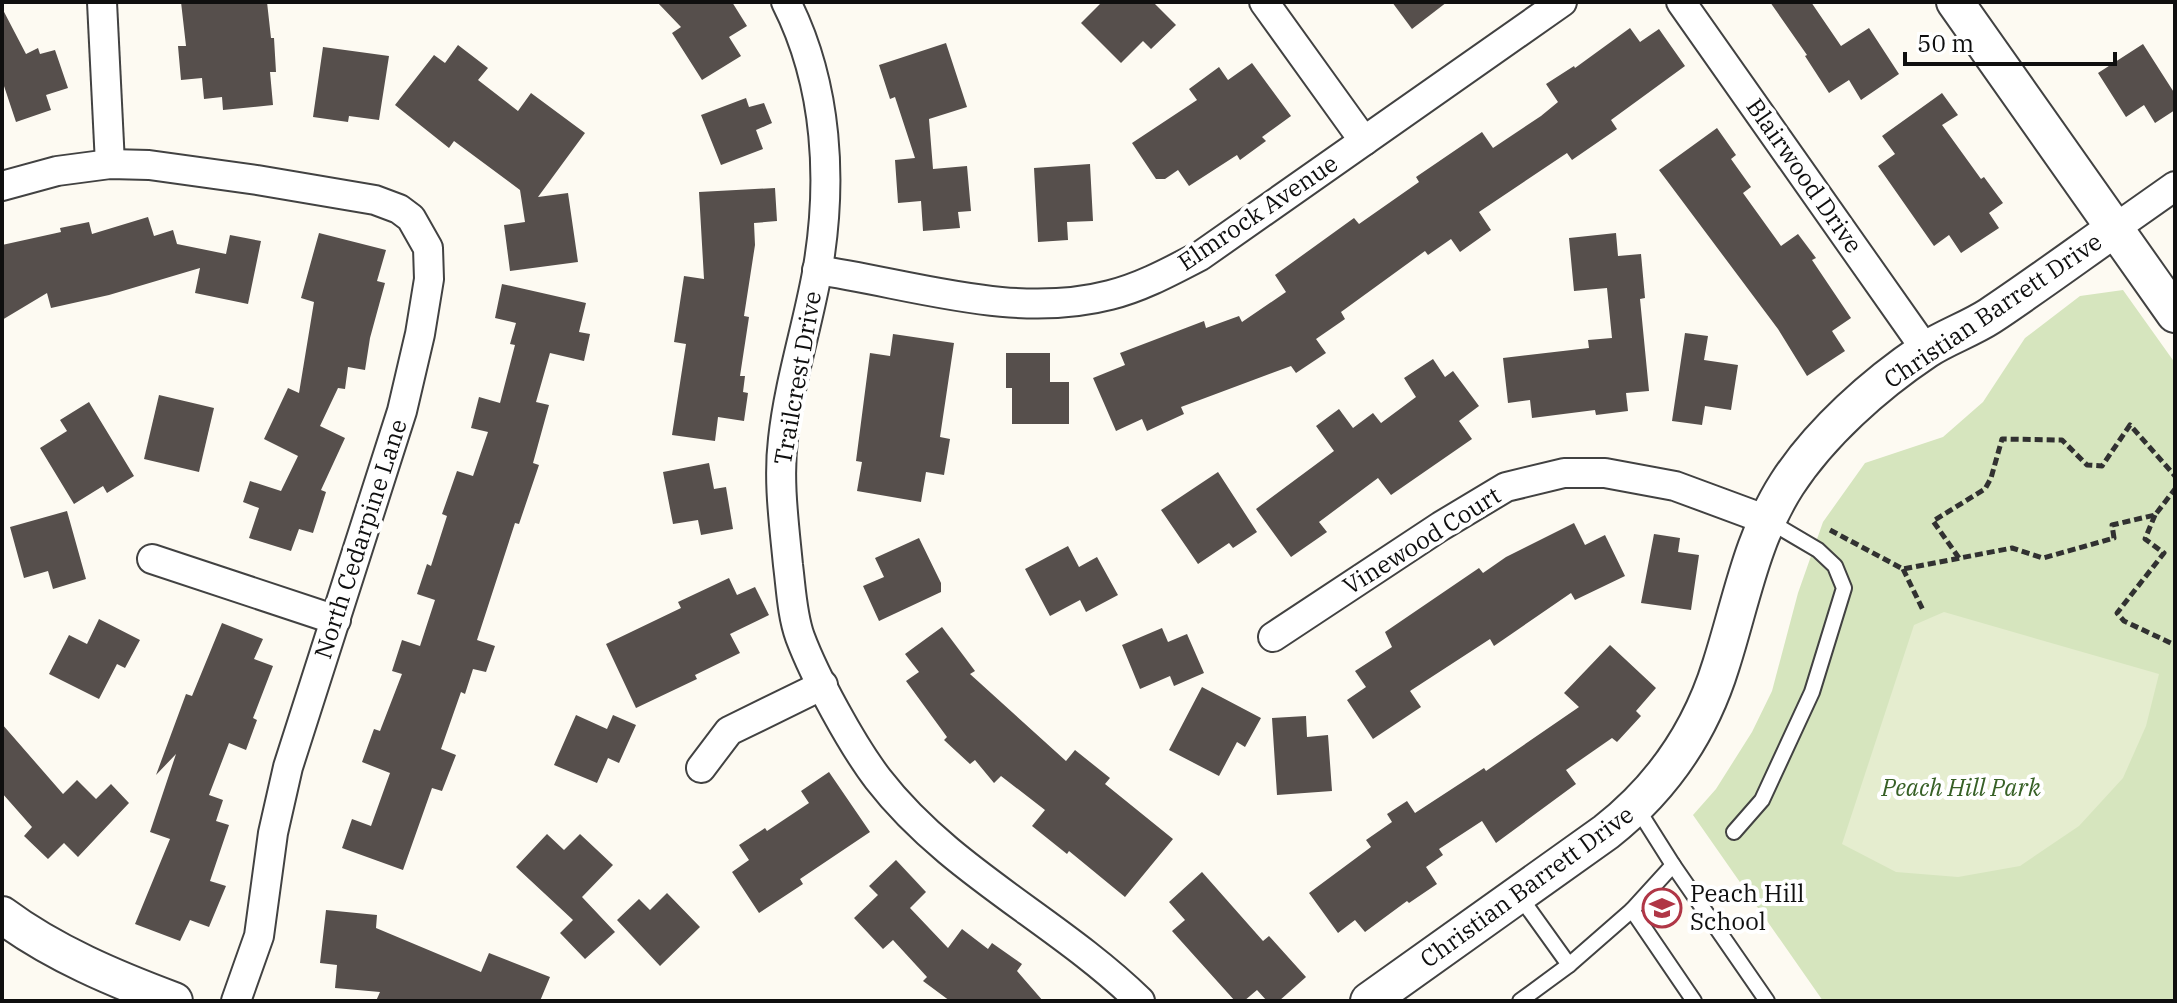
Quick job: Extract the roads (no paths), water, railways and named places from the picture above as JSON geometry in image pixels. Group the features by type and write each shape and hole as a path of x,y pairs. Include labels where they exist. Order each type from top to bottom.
{"street":[{"path":"102,2 110,164"},
{"name":"Trailcrest Drive","path":"786,2 811,63 825,141 825,195 817,270 781,464 789,574 799,635 862,756 918,825 961,862 1084,951 1140,1001"},
{"path":"1264,2 1364,141"},
{"name":"Elmrock Avenue","path":"817,270 991,302 1068,302 1109,295 1147,283 1200,256 1562,2"},
{"name":"Blairwood Drive","path":"1681,2 1926,350"},
{"path":"1955,2 2175,314"},
{"name":"North Cedarpine Lane","path":"2,186 57,171 110,164 149,165 272,182 375,200 399,209 411,218 428,248 429,279 406,396 288,767 273,833 259,936 236,1001"},
{"path":"2114,229 2175,186"},
{"name":"Christian Barrett Drive","path":"1369,1001 1637,808 1671,769 1704,708 1721,667 1746,573 1767,520 1788,482 1829,431 1852,408 1926,350 1988,318 2114,229"},
{"name":"Vinewood Court","path":"1273,637 1506,487 1564,473 1605,473 1675,486 1767,520"},
{"path":"152,559 336,620"},
{"path":"701,768 729,731 823,685"},
{"path":"2,915 77,959 174,1001"}],"lane":[{"path":"1734,832 1762,800 1812,692 1844,588 1835,566 1818,550 1767,520"},
{"path":"1637,808 1767,1001"},
{"path":"1520,1001 1569,965 1632,910 1673,865"},
{"path":"1518,894 1569,965"},
{"path":"1632,910 1694,1001"}],"place":[{"name":"Peach Hill School","path":"1662,908"}],"park label":[{"name":"Peach Hill Park","path":"1961,788"}]}
